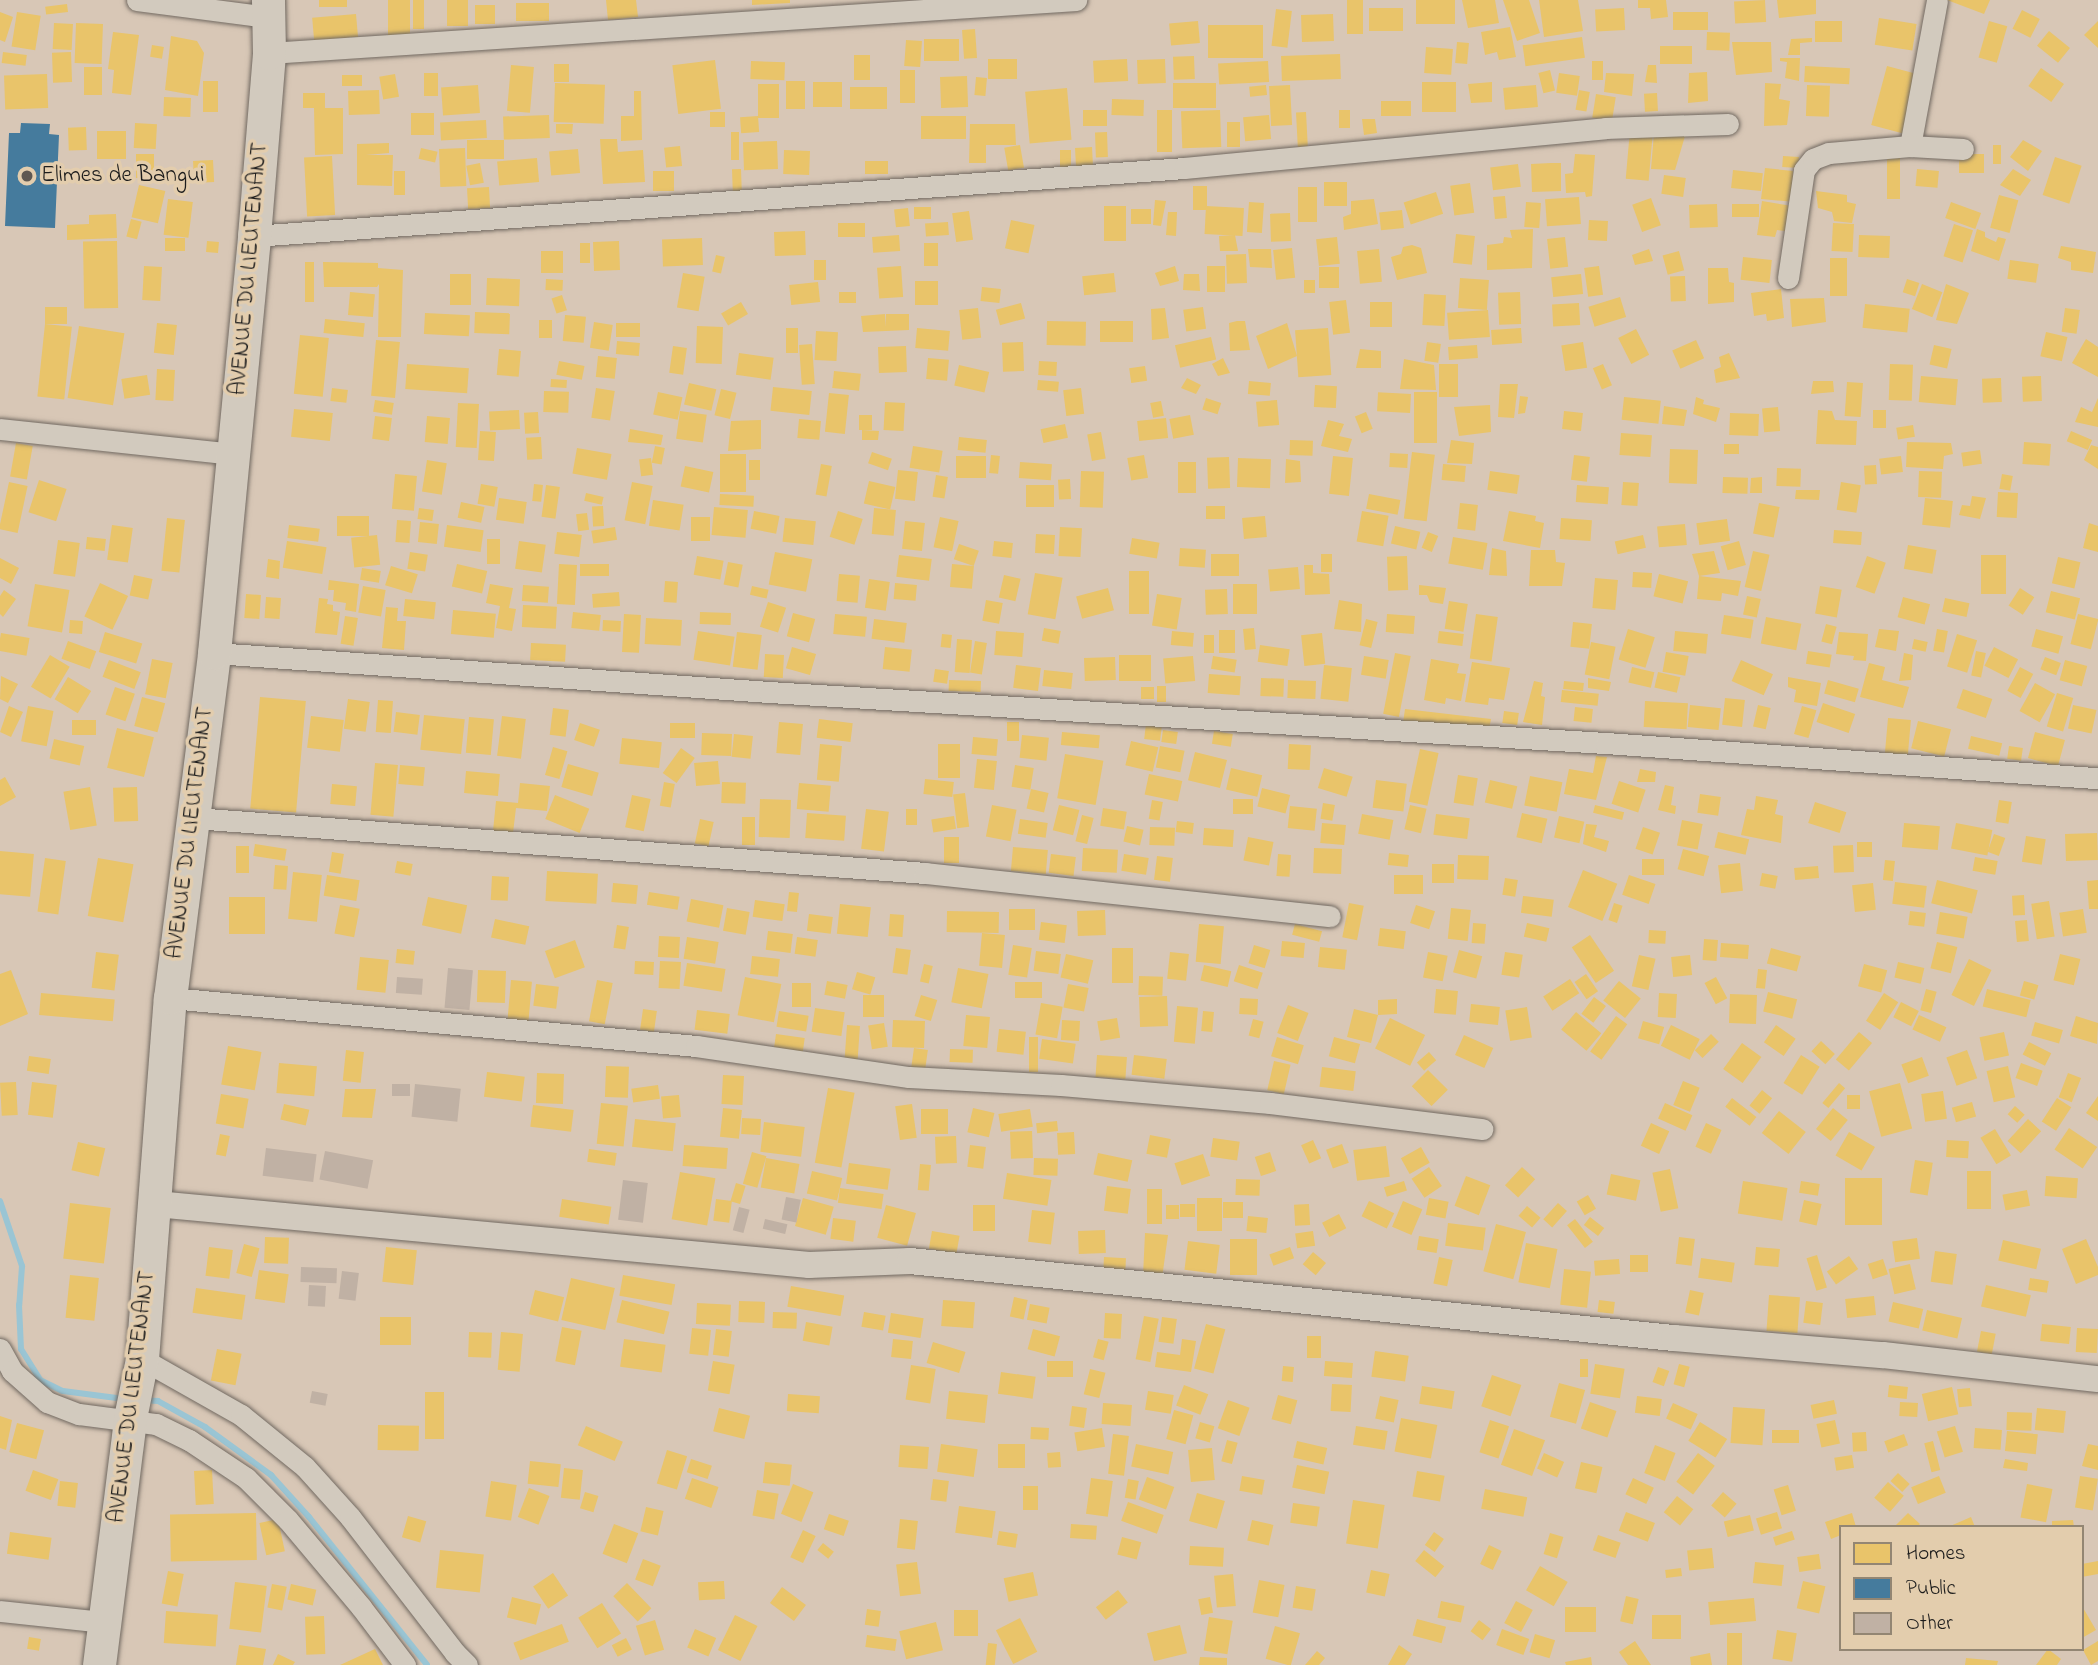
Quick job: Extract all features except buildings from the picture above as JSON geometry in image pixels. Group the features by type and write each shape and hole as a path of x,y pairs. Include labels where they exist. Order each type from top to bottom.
{"main road":[{"name":"AVENUE DU LIEUTENANT","path":"99,1665 130,1418 140,1365 156,1204 170,998 214,653 254,236 269,52 268,8"}],"street":[{"path":"138,0 268,8"},
{"path":"269,52 1076,0"},
{"path":"1910,146 1937,0"},
{"path":"254,236 1184,168 1605,128 1728,124"},
{"path":"1788,278 1804,170 1808,163 1829,153 1910,146 1963,149"},
{"path":"0,429 233,454"},
{"path":"214,653 769,692 1606,743 2098,778"},
{"path":"194,818 925,873 1330,916"},
{"path":"170,998 696,1046 909,1077 1061,1085 1270,1103 1482,1129"},
{"path":"156,1204 809,1265 910,1261 2098,1379"},
{"path":"0,1349 12,1371 47,1402 79,1414 156,1423 189,1440 246,1478 296,1530 361,1607 405,1665"},
{"path":"140,1365 241,1415 305,1466 350,1517 455,1654 467,1665"},
{"path":"0,1611 103,1622"}],"waterway":[{"path":"0,1201 22,1266 19,1305 21,1349 40,1380 63,1391 124,1399"},
{"path":"142,1400 158,1401 205,1427 271,1475 309,1517 427,1665"}],"place":[{"name":"Elimes de Bangui","path":"27,176"}]}
